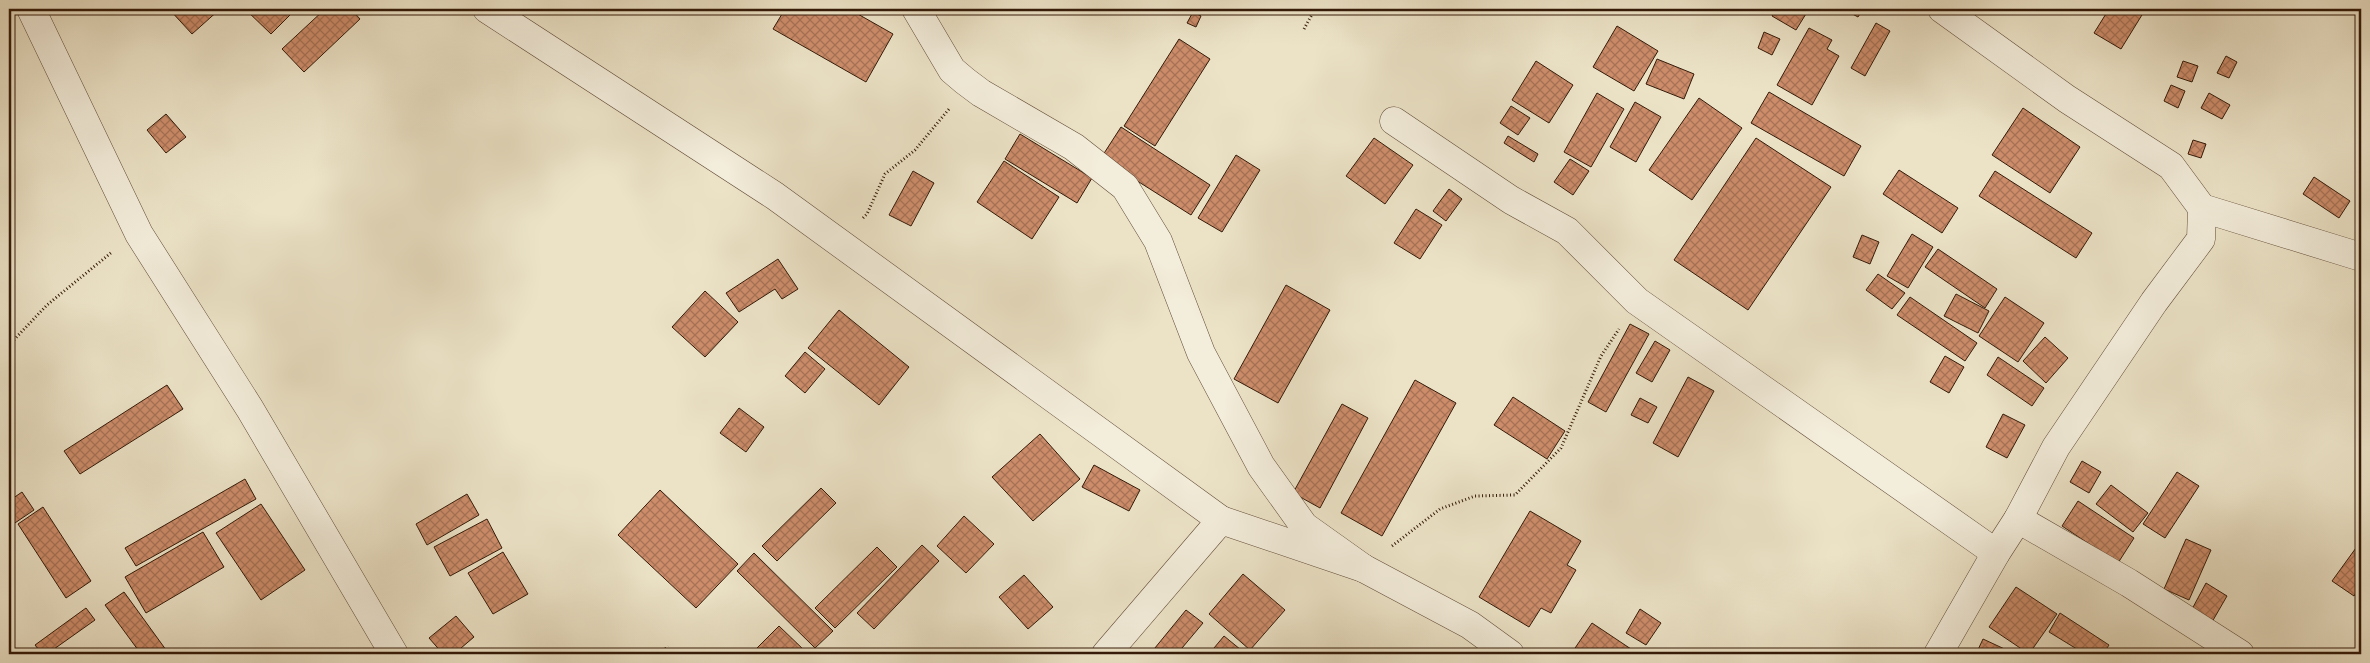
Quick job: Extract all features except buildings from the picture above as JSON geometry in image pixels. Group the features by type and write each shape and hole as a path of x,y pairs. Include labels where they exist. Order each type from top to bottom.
{"street":[{"path":"31,9 140,234 250,409 394,654"},
{"path":"487,9 775,196 1221,520 1363,568"},
{"path":"916,9 952,70 981,93 1074,147 1125,187 1158,241 1201,353 1261,466 1304,526 1363,568 1470,625 1510,654"},
{"path":"1942,9 2067,99 2171,166 2202,208 2361,257"},
{"path":"1394,121 1511,200 1567,231 1637,301 1996,553"},
{"path":"1938,654 1996,553 2018,519 2056,447 2154,302 2200,239 2202,208"},
{"path":"2018,519 2129,583 2240,654"},
{"path":"1106,654 1221,520"}],"path":[{"path":"1304,29 1315,9"},
{"path":"836,242 867,214 885,174 915,150 948,110 965,81"},
{"path":"9,345 47,305 102,260 140,234"},
{"path":"1363,568 1440,509 1475,496 1515,495 1561,448 1601,356 1637,301"},
{"path":"661,654 668,646"}]}
